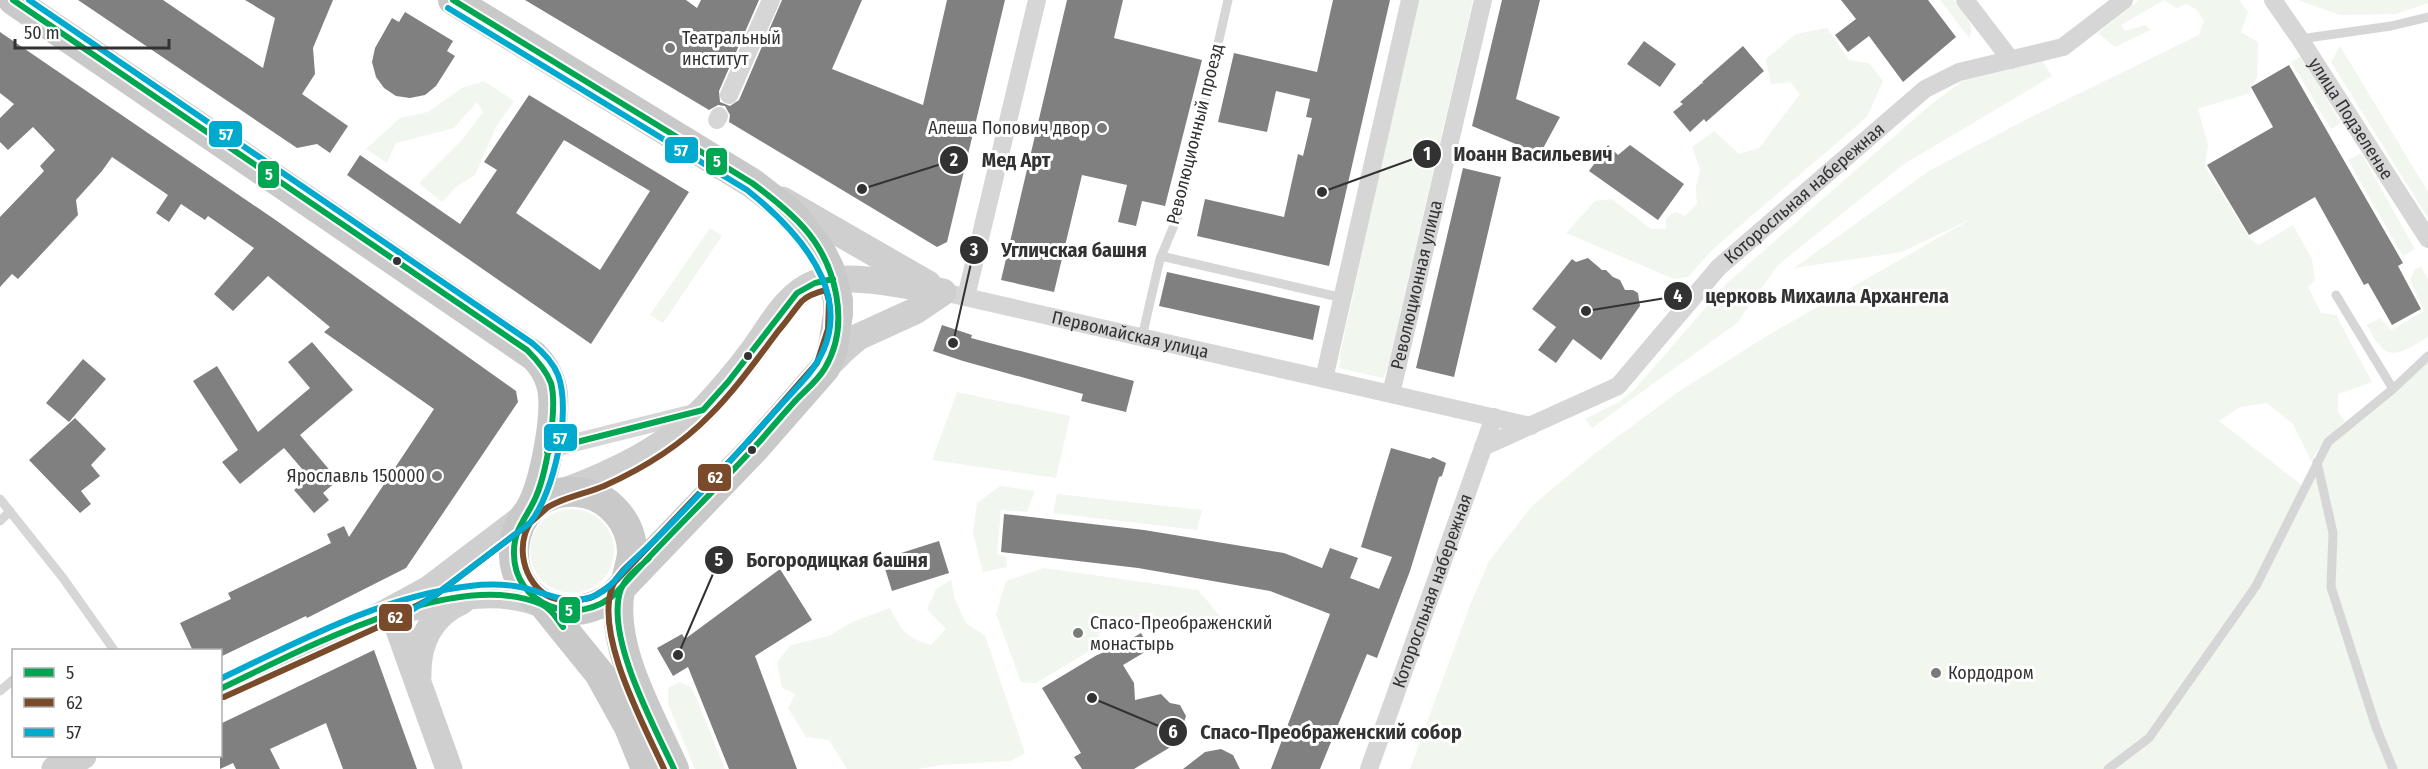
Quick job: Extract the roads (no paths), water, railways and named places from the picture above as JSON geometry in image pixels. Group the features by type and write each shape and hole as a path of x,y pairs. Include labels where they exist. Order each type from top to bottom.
{"main road":[{"path":"13,0 534,356 545,369 553,393 547,453 537,494 515,537 513,559 523,585 544,605 599,673 624,719 646,769"},
{"name":"Первомайская улица","path":"453,0 752,183 798,222 820,250 833,279 838,300 837,330 832,352 825,368"},
{"path":"544,605 583,610 607,600 754,449 825,368"},
{"path":"528,513 540,501 559,494 576,492 596,496 618,512 625,524 631,539 632,554 623,585 618,617 623,646 630,669 674,769"}],"street":[{"path":"729,95 771,0"},
{"path":"954,294 957,279 978,248 1037,0"},
{"path":"1324,379 1410,0"},
{"name":"Революционная улица","path":"1391,394 1483,0"},
{"path":"1965,0 2011,60"},
{"name":"Которосльная набережная","path":"1483,447 1621,384 1719,267 1916,96 1950,76 2063,47 2124,0"},
{"name":"улица Подзеленье","path":"2273,0 2428,238"},
{"name":"Первомайская улица","path":"752,183 954,294 1531,426"},
{"path":"559,494 639,458 675,434 703,410 728,382 797,293 815,283 833,279 882,282 954,294"},
{"path":"825,368 858,337 954,294"},
{"path":"547,453 564,445 703,410"},
{"name":"Которосльная набережная","path":"1369,769 1494,417"},
{"path":"222,688 402,607 528,513"},
{"path":"402,607 488,594 526,598 544,605"},
{"path":"422,694 418,677 418,661 420,647 428,630 437,617 450,606 471,597 488,594"},
{"path":"402,607 405,646 449,769"},
{"path":"55,769 81,757"}],"lane":[{"name":"Революционный проезд","path":"1142,338 1161,256 1180,211 1228,0"},
{"path":"2300,39 2391,26 2428,17"},
{"path":"1161,256 1343,298"},
{"path":"2336,295 2393,389"},
{"path":"2108,769 2149,738 2256,586 2328,442 2393,389 2428,356"},
{"path":"2317,462 2333,533 2331,587 2376,727 2393,769"},
{"path":"0,499 63,578 113,649"},
{"path":"0,521 10,511"},
{"path":"0,691 12,681"}],"place":[{"name":"Театральный институт","path":"670,48"},
{"name":"Алеша Попович двор","path":"1102,128"},
{"name":"Мед Арт","path":"862,189"},
{"name":"Иоанн Васильевич","path":"1322,192"},
{"name":"церковь Михаила Архангела","path":"1586,311"},
{"name":"Угличская башня","path":"953,343"},
{"name":"Ярославль 150000","path":"437,476"},
{"name":"Спасо-Преображенский монастырь","path":"1078,633"},
{"name":"Богородицкая башня","path":"678,655"},
{"name":"Кордодром","path":"1936,673"},
{"name":"Спасо-Преображенский собор","path":"1092,698"}]}
